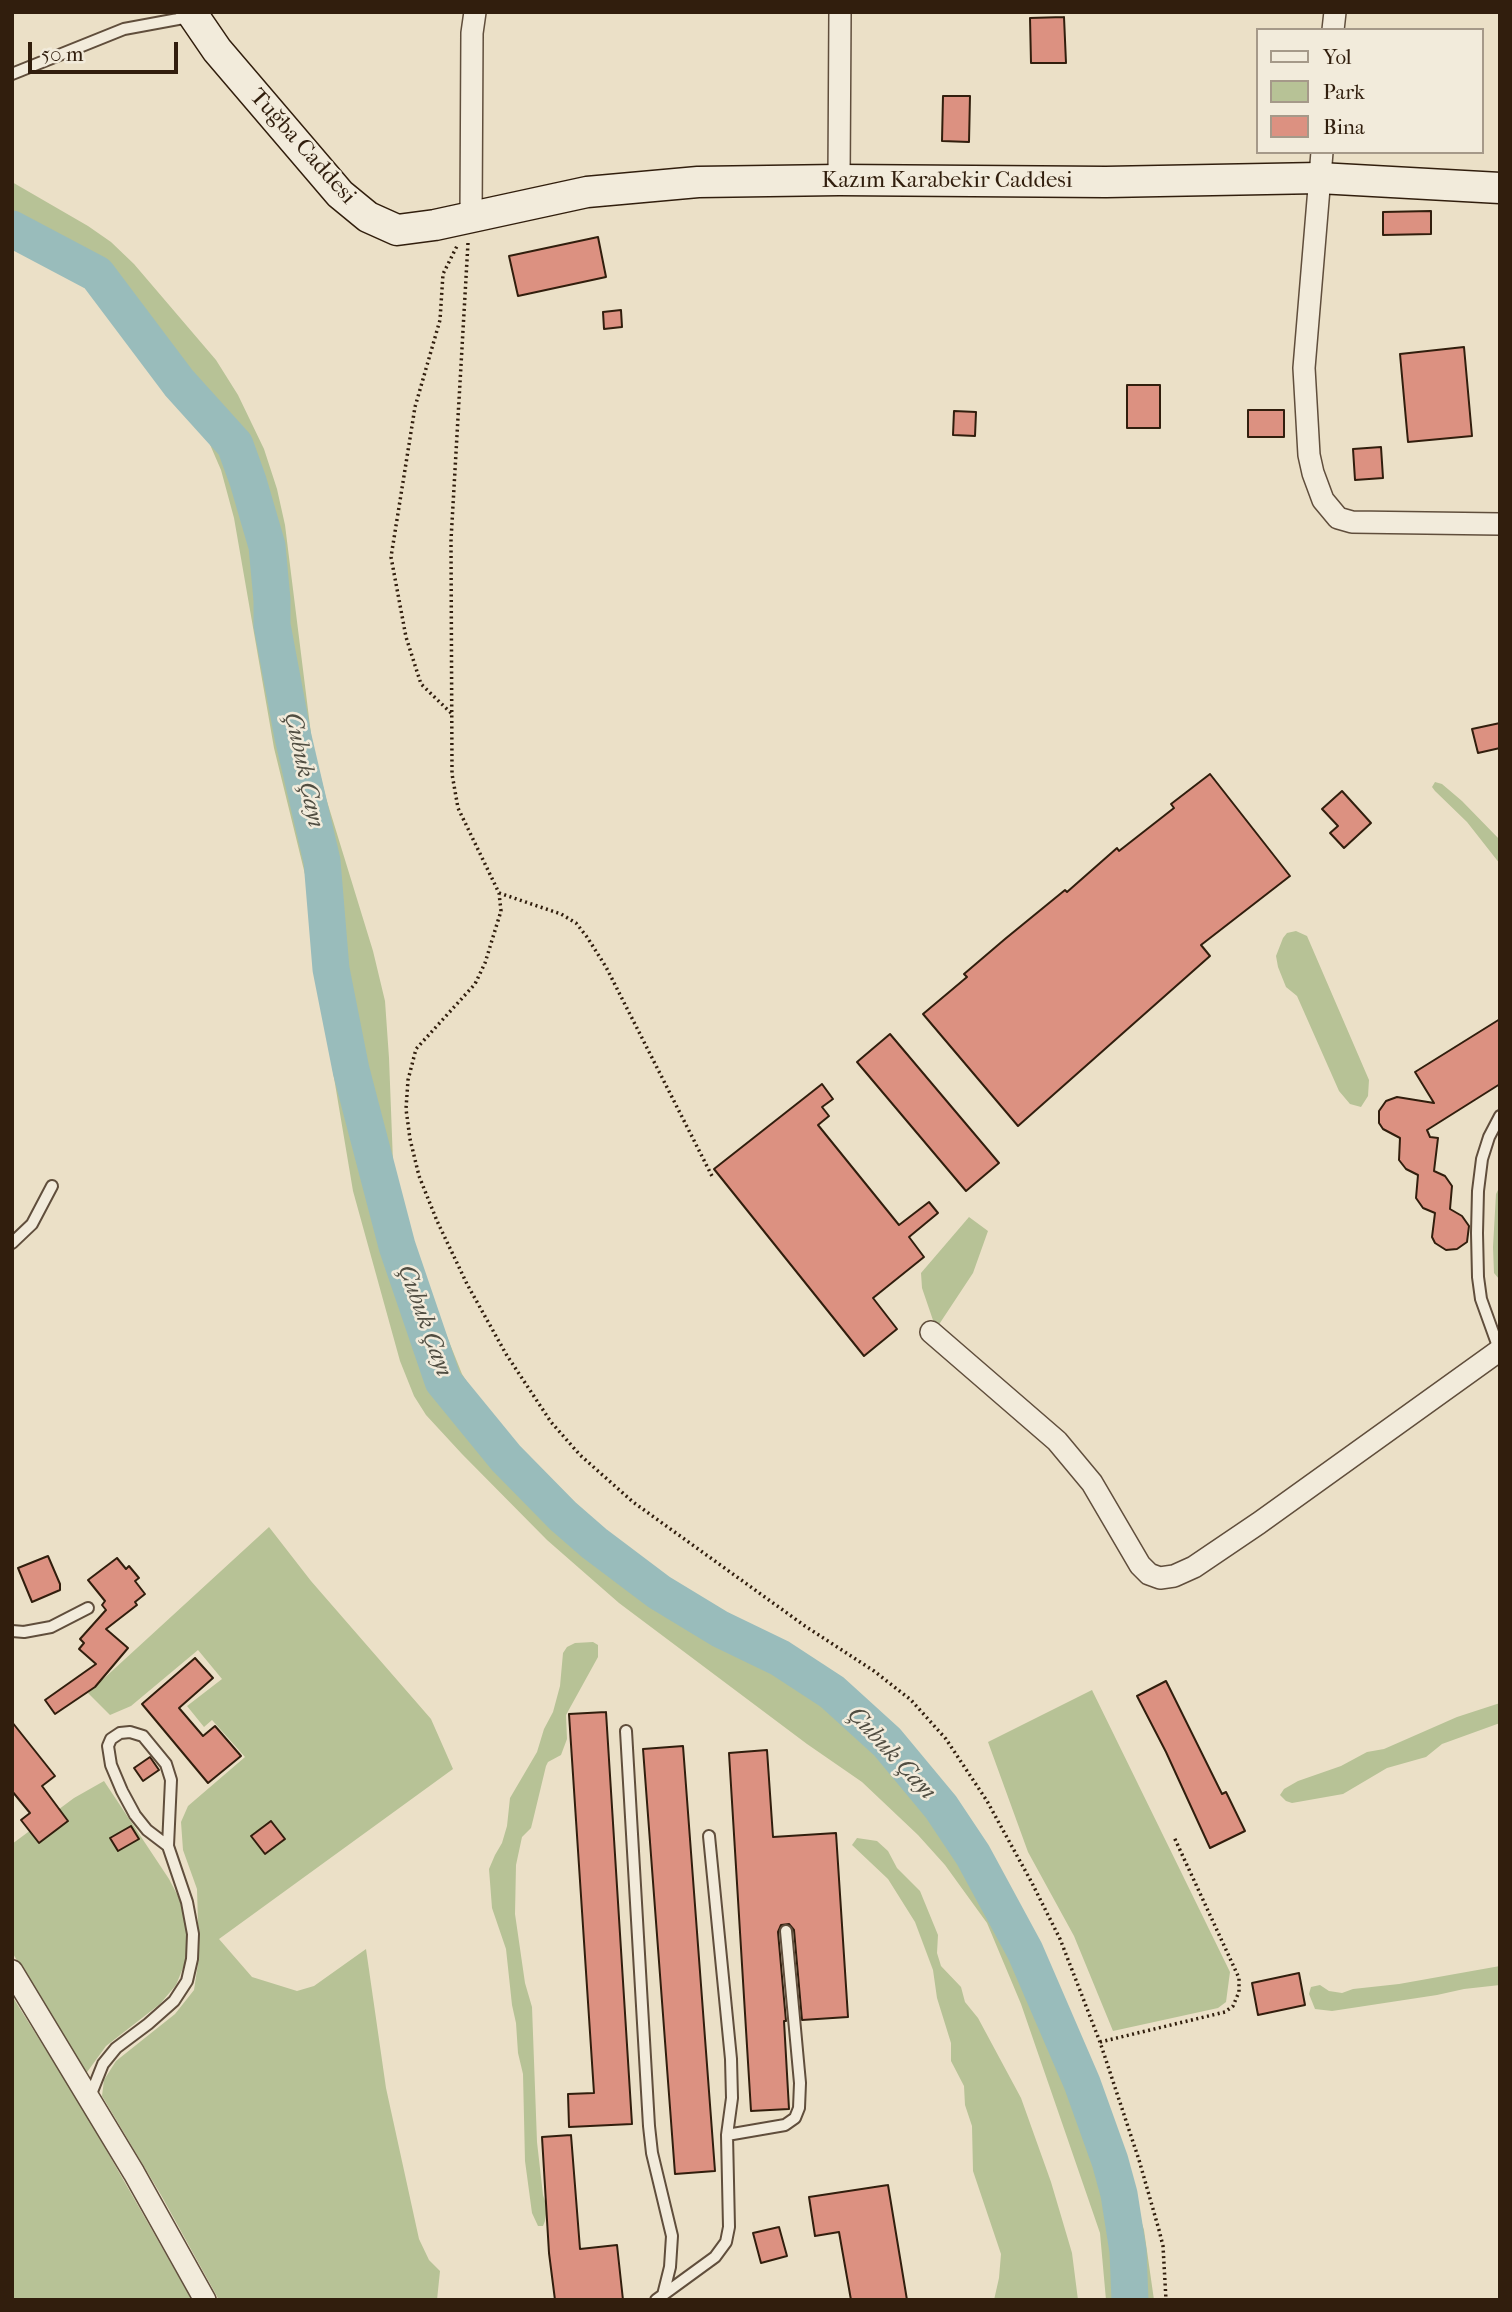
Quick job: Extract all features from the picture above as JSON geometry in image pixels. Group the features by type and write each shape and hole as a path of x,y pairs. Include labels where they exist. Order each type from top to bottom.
{"street":[{"path":"471,217 472,33 475,12"},
{"path":"839,180 840,12"},
{"name":"Tuğba Caddesi","path":"191,14 224,59 340,194 368,217 397,230"},
{"path":"1321,165 1304,368 1309,455 1312,473 1323,500 1338,518 1352,522 1500,524"},
{"name":"Kazım Karabekir Caddesi","path":"397,230 620,188 698,182 839,180 1019,183 1321,165 1500,188"},
{"path":"931,1332 1057,1441 1092,1483 1140,1564 1149,1574 1160,1578 1174,1576 1194,1567 1499,1350"},
{"path":"12,1971 205,2300"}],"lane":[{"path":"12,74 124,29 191,14"},
{"path":"1499,1350 1481,1299 1477,1233 1482,1159 1500,1116"},
{"path":"12,1243 32,1224 52,1186"},
{"path":"12,1631 24,1632 51,1627 88,1608"},
{"path":"626,1731 649,2126 652,2152 672,2236 670,2267 659,2297"},
{"path":"89,2099 103,2064 116,2048 174,2001 187,1981 192,1959 193,1934 187,1902 168,1846 171,1780 166,1764 143,1736 130,1732 120,1733 111,1739 108,1746 111,1765 122,1791 147,1830 168,1846"},
{"path":"659,2297 715,2257 726,2242 729,2227 727,2136 732,2098 731,2059 709,1836"},
{"path":"727,2136 785,2125 795,2118 799,2108 800,2083 786,1931"}],"path":[{"path":"451,713 421,684 406,637 391,557 415,407 440,320 443,274 471,217"},
{"path":"471,217 464,289 451,540 452,774 458,808 499,893 501,911 485,963 475,984 416,1049 408,1080 406,1109 419,1176 467,1284 506,1354 551,1422 580,1455 633,1502 805,1626 874,1671 911,1700 946,1739 987,1801 1060,1939 1100,2042 1139,2160 1163,2246 1166,2300"},
{"path":"499,893 561,914 576,923 587,937 606,967 713,1178"},
{"path":"1100,2042 1225,2012 1233,2006 1239,1992 1239,1978 1174,1837"}],"green space":[{"path":"12,182 88,226 111,242 134,264 216,360 238,395 264,449 285,525 312,742 385,1001 393,1162 406,1219 426,1284 462,1374 508,1445 554,1491 676,1586 854,1694 885,1719 915,1752 1003,1885 1048,1973 1091,2075 1131,2188 1144,2230 1154,2300 1106,2300 1100,2233 1021,2004 987,1923 945,1865 918,1835 862,1782 619,1603 547,1540 462,1454 426,1415 414,1396 400,1361 353,1191 329,1048 313,907 274,748 234,518 221,470 205,433 185,400 140,344 91,293 62,270 12,242"},
{"path":"1435,782 1442,784 1462,801 1500,840 1500,864 1467,822 1435,791 1432,787"},
{"path":"1296,931 1307,936 1369,1080 1368,1096 1361,1107 1350,1104 1339,1091 1297,996 1286,987 1278,967 1276,956 1283,938 1287,933"},
{"path":"1500,1186 1499,1279 1494,1273 1493,1247 1496,1194"},
{"path":"969,1217 988,1231 973,1273 936,1329 922,1288 921,1273"},
{"path":"269,1527 311,1581 431,1719 453,1769 219,1939 252,1977 297,1991 314,1986 366,1949 386,2088 419,2239 429,2260 440,2271 437,2300 219,2300 102,2096 104,2080 116,2061 175,2014 194,1990 199,1957 197,1889 183,1850 181,1822 188,1806 245,1757 212,1720 204,1727 187,1706 222,1679 198,1650 131,1706 110,1715 88,1693"},
{"path":"593,1642 598,1645 598,1657 566,1715 567,1739 561,1755 546,1766 531,1828 522,1837 516,1865 515,1914 525,1983 532,2007 537,2142 543,2195 547,2207 543,2226 538,2226 532,2213 525,2161 523,2074 518,2053 506,1949 492,1908 489,1869 502,1843 510,1798 537,1752 553,1712 560,1686 563,1653 575,1643"},
{"path":"1092,1690 1230,1972 1226,2002 1218,2008 1113,2031 1074,1936 1028,1852 988,1742"},
{"path":"1500,1703 1500,1723 1442,1744 1426,1757 1387,1768 1343,1794 1292,1803 1280,1795 1284,1789 1298,1781 1341,1766 1367,1752 1384,1749 1457,1717"},
{"path":"104,1781 180,1900 187,1924 187,1943 185,1963 176,1985 160,2004 106,2046 85,2075 12,1952 12,1844 74,1798"},
{"path":"857,1838 877,1841 888,1851 897,1868 920,1891 938,1935 937,1953 941,1966 961,1987 965,2002 978,2018 1021,2098 1051,2182 1072,2253 1078,2300 994,2300 1001,2254 973,2171 972,2126 965,2105 964,2086 951,2061 951,2043 937,1998 933,1970 915,1922 888,1879 852,1845"},
{"path":"1500,1966 1500,1985 1332,2011 1315,2009 1309,1994 1311,1987 1320,1985 1329,1991 1342,1993"},
{"path":"12,1996 80,2104 192,2300 12,2300"}],"building":[{"path":"1064,17 1066,63 1031,63 1030,18"},
{"path":"943,96 970,96 969,142 942,141"},
{"path":"1431,211 1431,234 1383,235 1383,212"},
{"path":"598,237 606,277 518,296 509,256"},
{"path":"621,310 622,327 604,329 603,312"},
{"path":"1464,347 1472,436 1408,442 1400,354"},
{"path":"1127,385 1160,385 1160,428 1127,428"},
{"path":"1248,410 1284,410 1284,437 1248,437"},
{"path":"954,411 976,412 975,436 953,435"},
{"path":"1381,447 1383,478 1355,480 1353,449"},
{"path":"1500,723 1500,748 1478,753 1472,729"},
{"path":"1210,774 1290,876 1201,945 1210,956 1018,1126 923,1014 967,977 964,974 1005,939 1065,890 1067,892 1117,848 1119,851 1174,808 1171,804"},
{"path":"1342,791 1371,823 1344,848 1330,833 1338,826 1322,809"},
{"path":"1500,1019 1500,1084 1427,1130 1430,1137 1438,1138 1434,1171 1445,1176 1452,1186 1450,1209 1462,1216 1469,1226 1467,1242 1457,1249 1446,1250 1435,1243 1432,1237 1435,1213 1423,1208 1416,1198 1418,1175 1406,1169 1399,1160 1400,1138 1383,1129 1379,1123 1379,1111 1386,1101 1397,1097 1434,1103 1415,1072"},
{"path":"890,1034 999,1163 966,1191 857,1062"},
{"path":"822,1084 833,1099 822,1107 829,1116 818,1125 899,1225 929,1202 938,1213 909,1237 924,1257 873,1298 897,1329 864,1356 714,1169"},
{"path":"48,1556 60,1590 32,1602 18,1568"},
{"path":"117,1558 126,1569 129,1566 139,1578 135,1581 145,1594 135,1602 137,1605 106,1629 128,1648 95,1687 55,1714 45,1700 96,1664 79,1649 84,1643 80,1639 106,1610 102,1605 105,1601 88,1580"},
{"path":"195,1658 213,1678 179,1708 203,1736 215,1726 241,1756 208,1783 142,1704"},
{"path":"1166,1681 1222,1794 1226,1792 1245,1831 1210,1848 1137,1696"},
{"path":"606,1712 632,2124 569,2127 568,2094 594,2093 569,1714"},
{"path":"12,1722 55,1776 42,1786 68,1821 39,1843 21,1820 30,1813 12,1791"},
{"path":"683,1746 715,2171 675,2174 643,1749"},
{"path":"767,1750 773,1837 836,1833 848,2017 802,2020 794,1930 789,1924 781,1925 778,1932 786,2021 789,2109 751,2111 729,1753"},
{"path":"150,1757 159,1770 143,1781 134,1768"},
{"path":"271,1821 285,1839 265,1854 251,1836"},
{"path":"131,1826 139,1839 118,1851 110,1838"},
{"path":"1299,1973 1305,2005 1258,2015 1252,1983"},
{"path":"571,2135 580,2249 617,2245 623,2300 555,2300 549,2253 542,2137"},
{"path":"888,2185 907,2300 851,2300 839,2232 815,2236 809,2197"},
{"path":"779,2227 787,2256 761,2263 753,2233"}],"waterway":[{"name":"Çubuk Çayı","path":"12,229 97,274 179,383 235,445 267,546 272,625 293,737 322,861 331,969 351,1070 397,1246 443,1381 506,1458 563,1516 594,1543 659,1592 720,1629 780,1658 832,1692 887,1742 941,1807 973,1855 1025,1951 1082,2083 1119,2194 1128,2251 1130,2300"}]}
